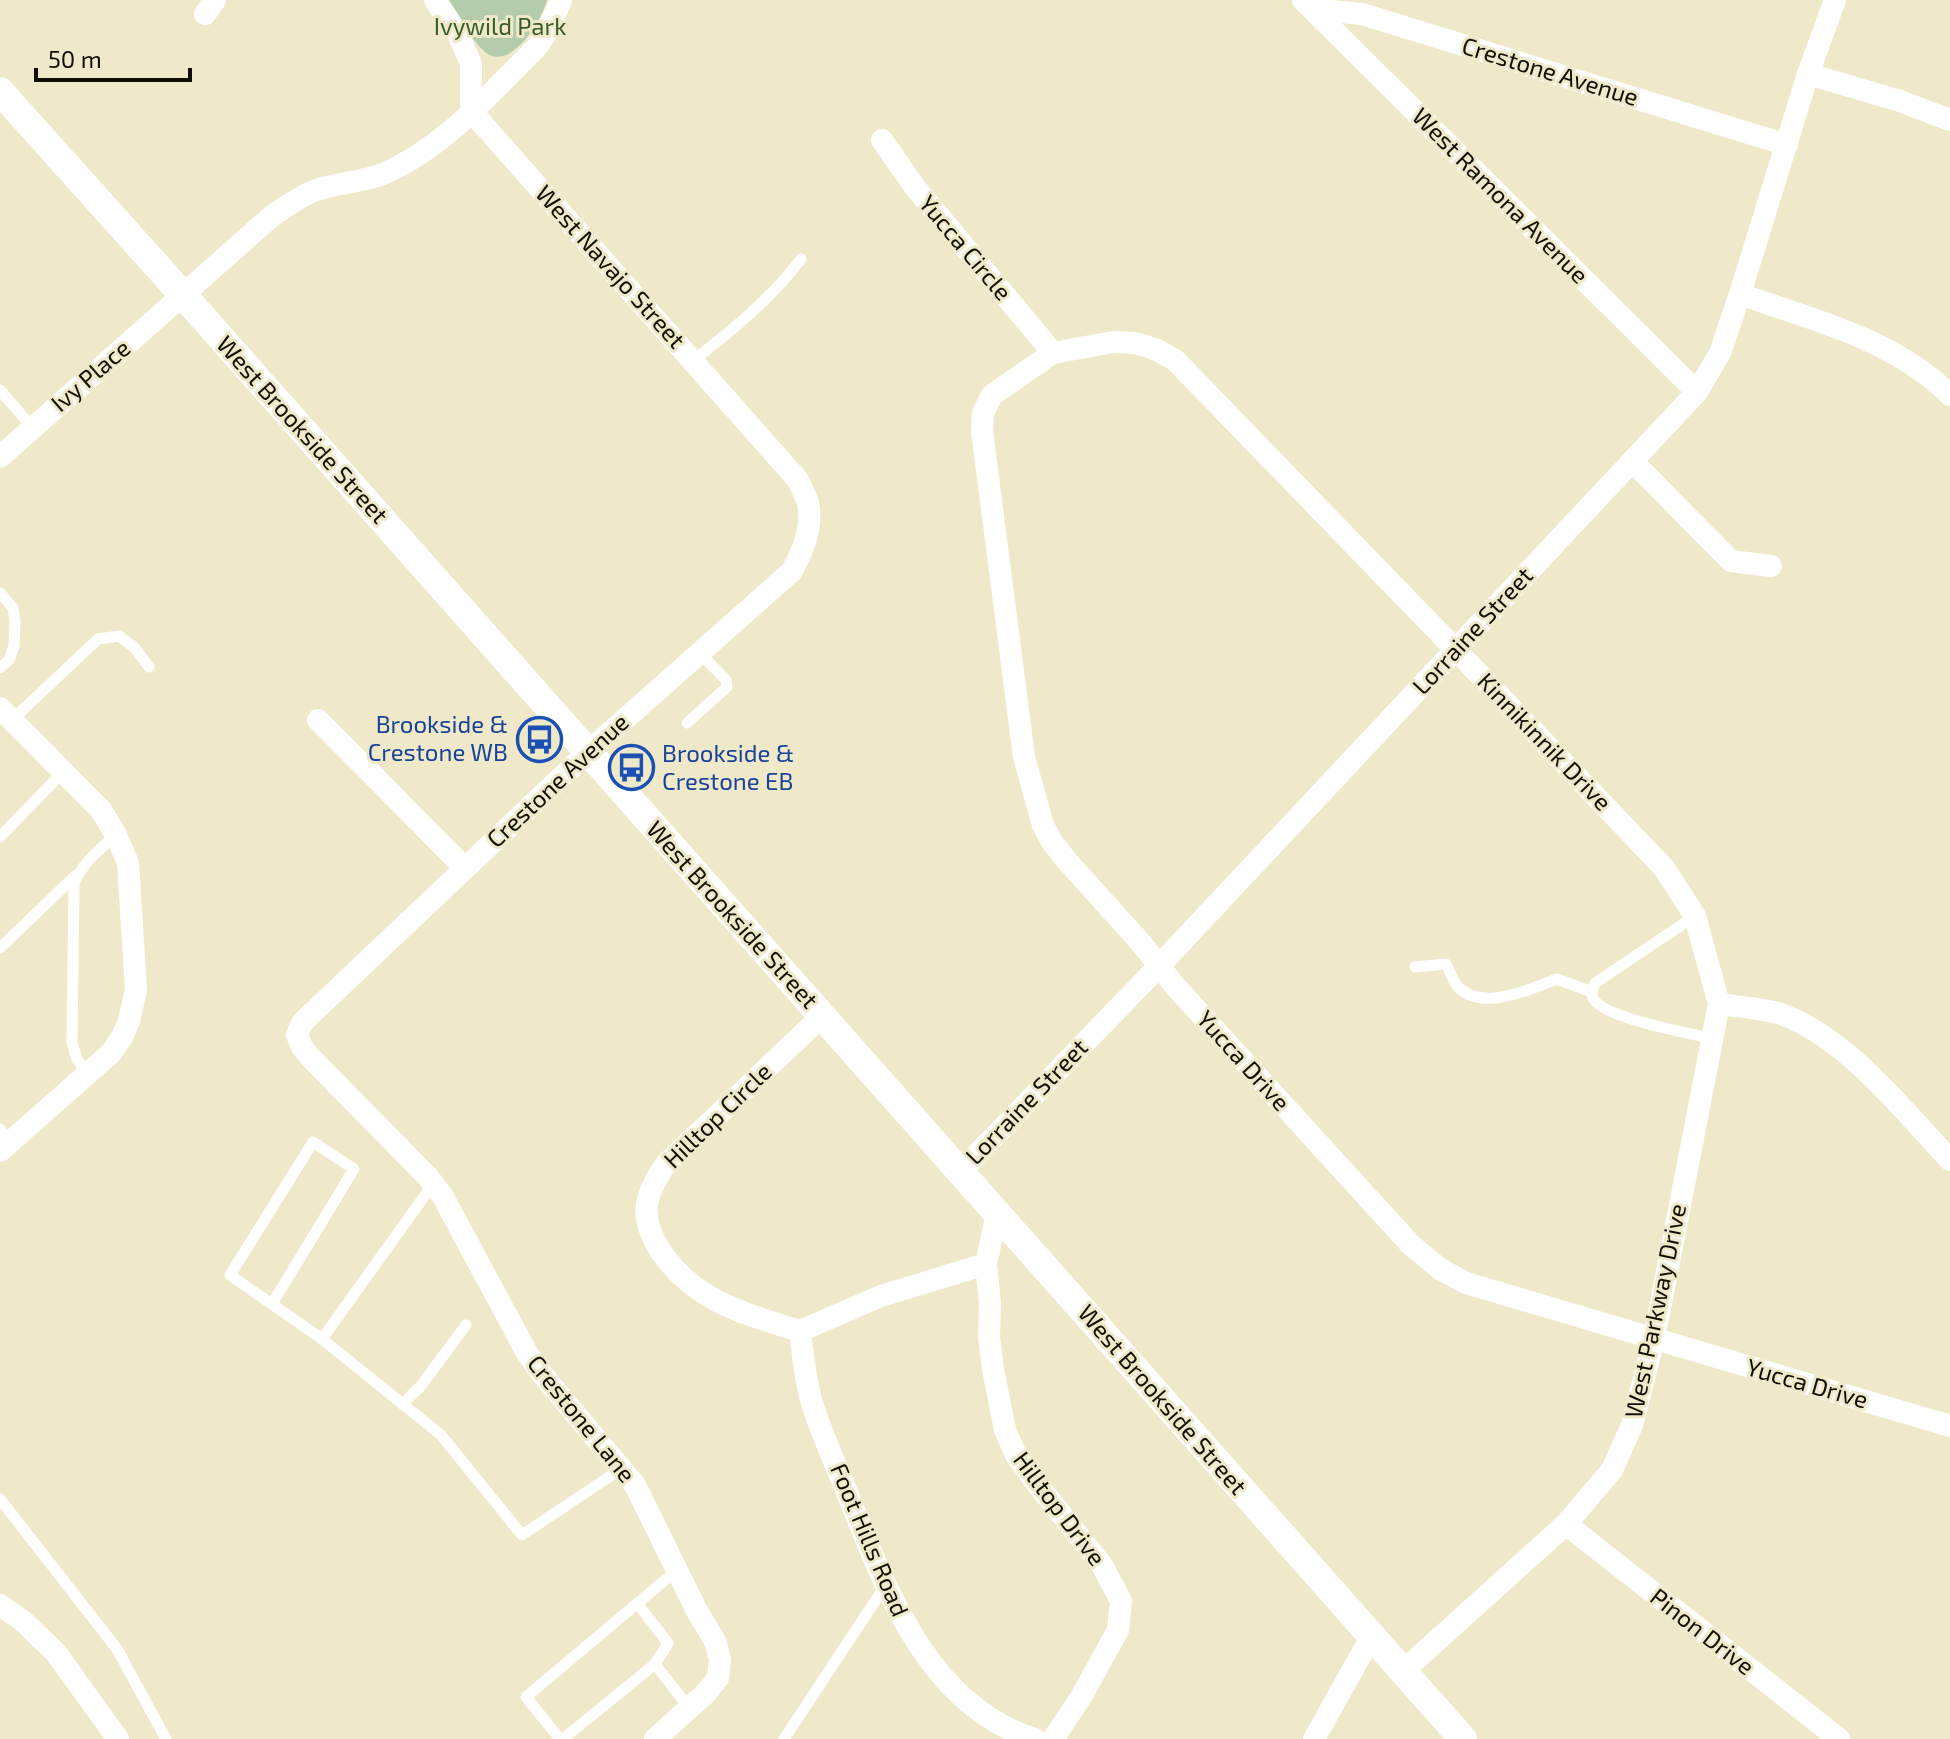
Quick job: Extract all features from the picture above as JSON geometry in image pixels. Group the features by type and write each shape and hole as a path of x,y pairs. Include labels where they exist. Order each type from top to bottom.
{"street":[{"path":"435,0 458,34 471,64 471,111"},
{"name":"Ivy Place","path":"0,457 273,215 296,199 317,190 380,175 439,141 536,48 561,0"},
{"name":"Lorraine Street","path":"960,1172 1159,966 1697,392 1720,353 1808,74 1835,0"},
{"name":"Crestone Avenue","path":"1308,4 1362,14 1787,145"},
{"name":"West Ramona Avenue","path":"1308,4 1697,392"},
{"path":"1808,74 1900,101 1950,120"},
{"name":"West Brookside Street","path":"0,91 1463,1739"},
{"name":"West Navajo Street","path":"471,111 798,480 808,503 809,523"},
{"name":"Yucca Circle","path":"882,140 914,186 1053,353"},
{"path":"1740,294 1884,346 1933,378 1950,395"},
{"name":"Kinnikinnik Drive","path":"1053,353 1113,342 1135,343 1175,360 1664,868 1695,916 1719,1004"},
{"name":"Yucca Drive","path":"1053,353 992,395 983,413 982,431 1024,757 1043,825 1068,862 1175,986 1411,1245 1440,1269 1466,1283 1950,1426"},
{"path":"1633,462 1731,561 1771,566"},
{"name":"Crestone Avenue","path":"297,1035 309,1016 588,752 792,571 805,545 809,523"},
{"path":"3,1141 88,1075 111,1053 129,1021 136,990 128,863 116,835 101,810 6,714"},
{"path":"318,720 465,868"},
{"path":"1719,1004 1778,1013 1828,1039 1864,1070 1950,1160"},
{"name":"West Parkway Drive","path":"1402,1672 1566,1524 1612,1470 1632,1425 1654,1339 1719,1004"},
{"name":"Hilltop Circle","path":"800,1331 733,1309 687,1283 668,1263 653,1239 646,1219 646,1201 653,1182 665,1165 822,1016"},
{"name":"Crestone Lane","path":"297,1035 310,1057 442,1195 527,1353 635,1485 715,1641 720,1659 718,1678 706,1693 655,1739"},
{"name":"Hilltop Drive","path":"997,1213 986,1264 989,1337 1005,1430 1016,1455 1102,1565 1121,1601 1118,1630 1081,1697 1053,1739"},
{"path":"800,1331 881,1296 986,1264"},
{"name":"Foot Hills Road","path":"800,1331 812,1405 898,1613 920,1648 972,1705 992,1721 1035,1739"},
{"name":"Pinon Drive","path":"1566,1524 1839,1739"},
{"path":"0,1605 23,1621 56,1653 118,1739"},
{"path":"1314,1739 1371,1637"}],"lane":[{"path":"693,361 759,307 785,281 801,259"},
{"path":"0,390 33,428"},
{"path":"0,593 13,608 15,621 14,646 9,660 0,668"},
{"path":"6,714 98,639 119,636 135,648 149,667"},
{"path":"687,723 727,687 726,680 699,652"},
{"path":"0,837 63,772"},
{"path":"88,1075 77,1059 72,1043 74,884 88,859 116,835"},
{"path":"0,948 79,873"},
{"path":"1695,916 1595,983 1592,992 1599,1005 1632,1020 1713,1039"},
{"path":"1415,967 1446,964 1459,988 1475,997 1489,999 1516,994 1557,979 1592,992"},
{"path":"272,1304 354,1169 313,1142 230,1275 322,1339 441,1435 522,1535 621,1469"},
{"path":"322,1339 433,1184"},
{"path":"402,1404 420,1387 466,1325"},
{"path":"0,1499 117,1649 166,1739"},
{"path":"0,1512 14,1517"},
{"path":"637,1603 668,1643 655,1664 562,1739 526,1697 637,1603 677,1570"},
{"path":"784,1739 885,1586"},
{"path":"655,1664 689,1708"}],"green space":[{"name":"Ivywild Park","path":"449,0 547,0 539,20 524,41 505,56 495,57 475,41"}],"place":[{"name":"Brookside & Crestone WB","path":"539,739"},
{"name":"Brookside & Crestone EB","path":"631,768"}]}
